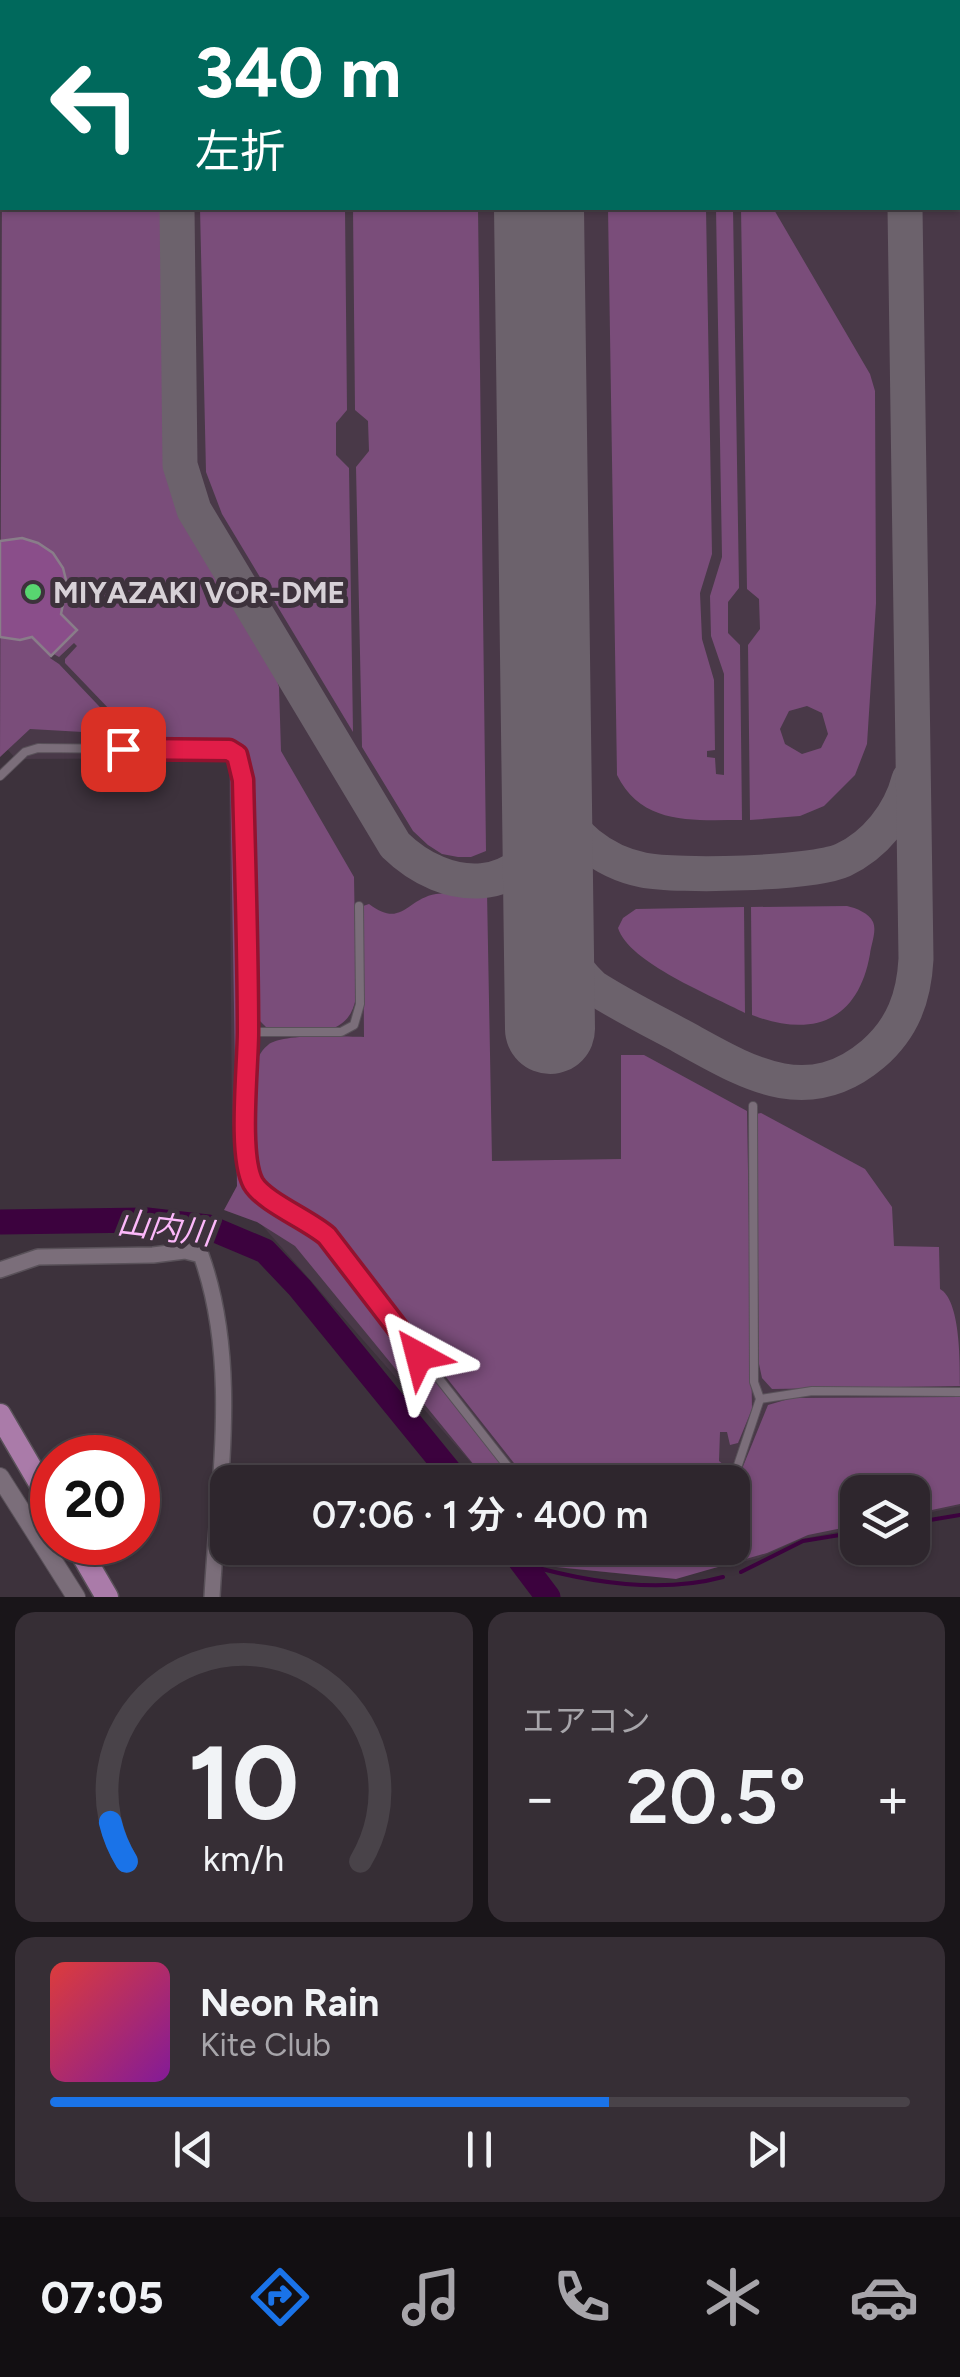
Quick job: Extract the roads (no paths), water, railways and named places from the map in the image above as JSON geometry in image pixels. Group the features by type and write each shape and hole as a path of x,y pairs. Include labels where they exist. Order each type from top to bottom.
{"main road":[{"path":"0,1415 30,1466"},
{"path":"88,1565 107,1597"}],"street":[{"path":"0,1270 38,1257 185,1251 200,1255 209,1278 224,1377 212,1597"},
{"path":"0,1477 76,1597"}],"lane":[{"path":"0,776 25,752 38,748 229,750 237,755 243,780 246,1153 253,1183 327,1236 507,1465"},
{"path":"248,1032 341,1032 354,1025 360,1004 359,906"},
{"path":"738,1465 760,1399 754,1382 752,1106"},
{"path":"760,1399 812,1391 960,1392"}],"waterway":[{"name":"山内川","path":"0,1222 147,1220 208,1227 265,1251 300,1288 444,1465"},
{"path":"930,1520 960,1515"},
{"path":"741,1572 803,1541 840,1535"},
{"name":"山内川","path":"524,1565 548,1597"},
{"path":"528,1565 623,1584 674,1585 723,1577"}],"place":[{"name":"MIYAZAKI VOR-DME","path":"33,592"}]}
